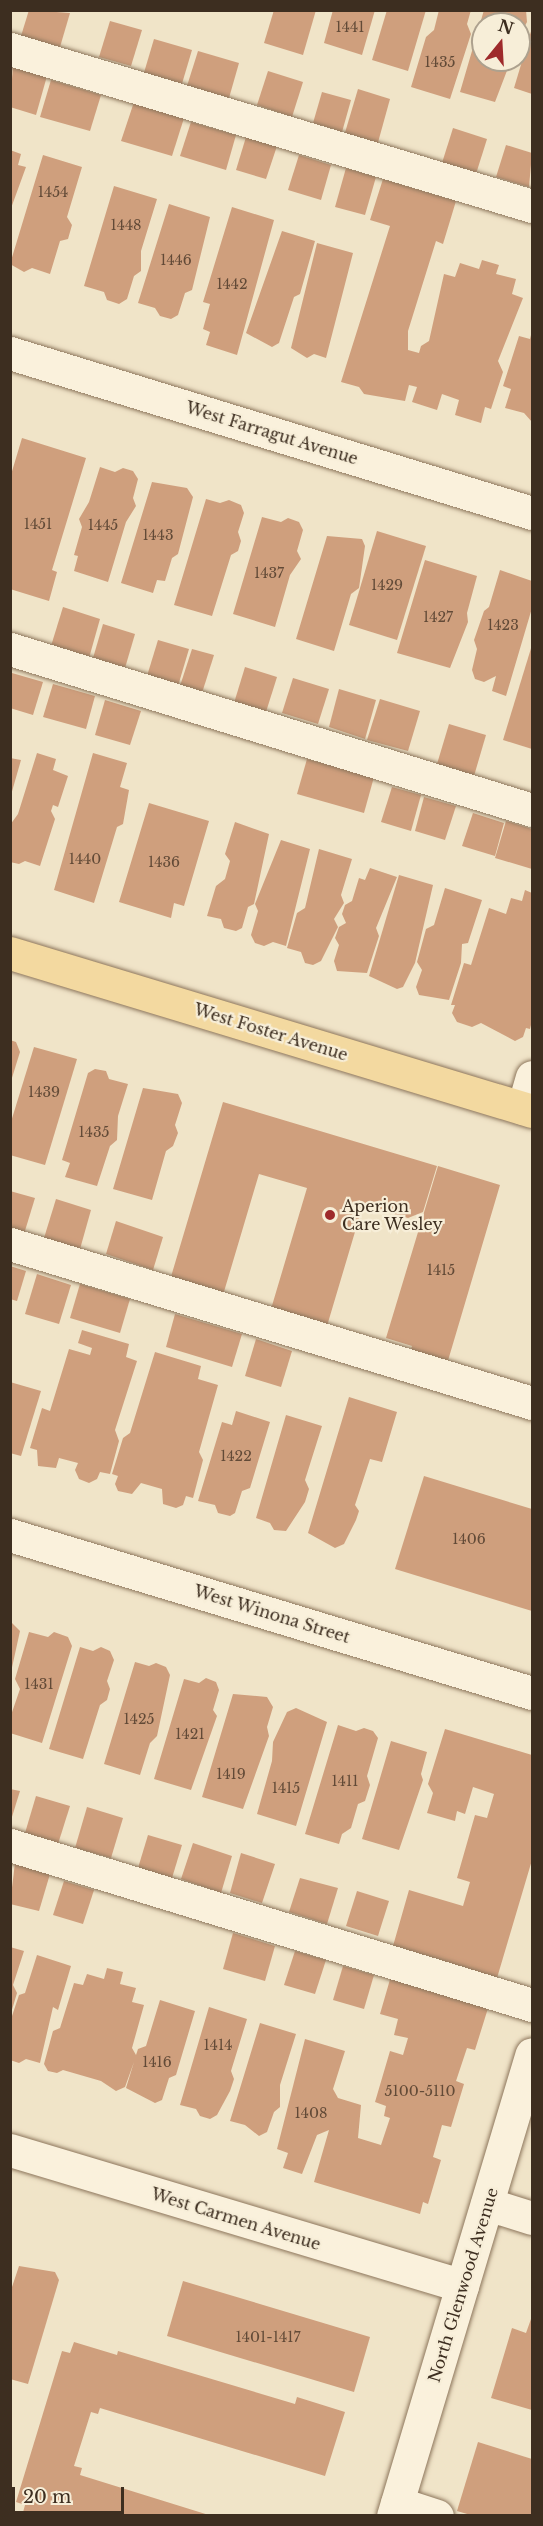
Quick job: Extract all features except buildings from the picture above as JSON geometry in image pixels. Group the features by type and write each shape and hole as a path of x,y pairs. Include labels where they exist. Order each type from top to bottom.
{"main road":[{"name":"West Foster Avenue","path":"10,953 528,1109"}],"street":[{"path":"10,49 532,206"},
{"name":"West Farragut Avenue","path":"10,353 532,513"},
{"path":"10,649 532,810"},
{"path":"528,1109 532,1077"},
{"path":"10,1244 532,1403"},
{"name":"West Winona Street","path":"10,1535 532,1693"},
{"path":"10,1845 532,2004"},
{"name":"North Glenwood Avenue","path":"395,2510 532,2054"},
{"name":"West Carmen Avenue","path":"10,2150 462,2286"},
{"path":"487,2204 532,2218"},
{"path":"395,2510 437,2516"}],"place":[{"name":"Aperion Care Wesley","path":"330,1215"}]}
